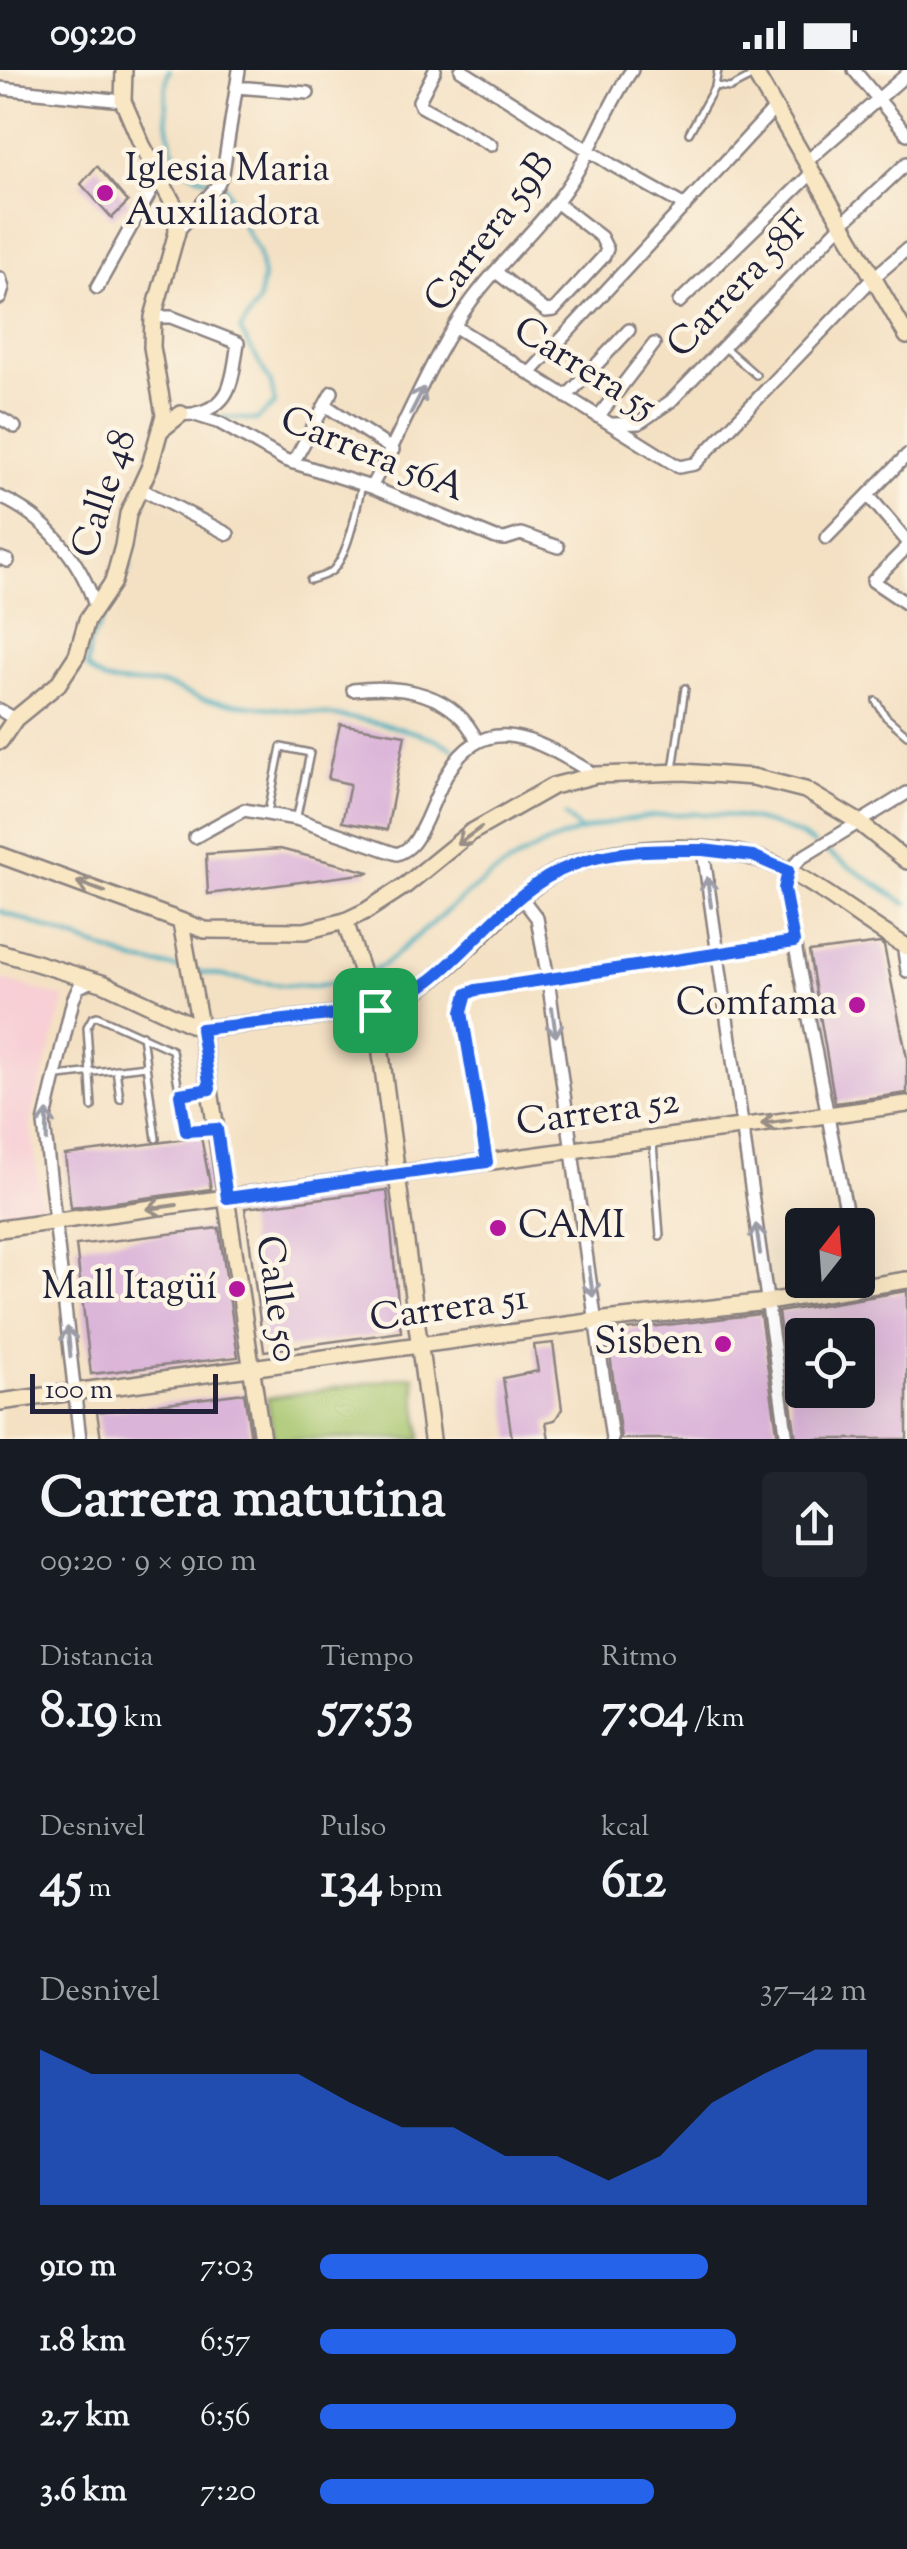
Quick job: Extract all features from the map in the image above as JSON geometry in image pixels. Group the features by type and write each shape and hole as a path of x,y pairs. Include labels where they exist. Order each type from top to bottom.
{"street":[{"path":"124,70 123,96 142,145 176,209 177,232"},
{"name":"Calle 48","path":"0,741 16,719 69,670 95,606 113,582 138,488 175,418 152,347 153,316 177,232 220,181 239,70"},
{"path":"435,70 424,88 421,106 492,145"},
{"path":"461,70 685,206"},
{"name":"Carrera 59B","path":"367,486 392,450 454,326 472,298 556,202 632,70"},
{"path":"854,70 907,134"},
{"path":"754,72 907,336"},
{"path":"680,302 878,98 907,74"},
{"path":"236,87 308,94"},
{"path":"0,88 123,96"},
{"path":"530,374 775,108"},
{"name":"Carrera 58F","path":"602,420 624,426 639,423 671,401 842,224 907,163"},
{"path":"97,288 160,175"},
{"path":"496,272 546,311 554,310 604,256 607,249 601,237 556,202"},
{"path":"873,278 907,249"},
{"path":"0,278 0,298"},
{"name":"Carrera 55","path":"454,326 679,467 695,464 873,278"},
{"path":"153,316 171,316 238,342 224,401 214,408 175,418"},
{"path":"566,397 629,330"},
{"path":"602,420 654,344"},
{"path":"293,463 332,392"},
{"path":"324,406 392,450"},
{"path":"0,418 15,427"},
{"name":"Carrera 56A","path":"175,418 220,423 293,463 367,486 496,538 506,540 521,534 558,547"},
{"path":"826,538 907,455"},
{"path":"138,488 228,534"},
{"path":"868,495 907,544 873,581 907,604"},
{"path":"0,497 47,526 82,577 95,606"},
{"path":"353,690 383,686 430,698 456,710 469,723 477,741"},
{"path":"0,710 16,719"},
{"path":"196,837 244,810 268,812 397,854 414,844 450,769 477,741 500,734 531,740 596,775"},
{"path":"1,854 181,927 218,931 305,930 346,921 406,885 470,834 552,786 596,775 672,773 753,777 805,790 857,822 907,861"},
{"path":"846,1208 784,889 788,871 801,858 907,793"},
{"path":"703,850 787,1439"},
{"path":"0,952 93,980 200,1024 374,1006 411,996 426,986 521,897 549,876 594,858 621,853 703,850 753,856 788,871 905,945 907,971"},
{"path":"521,897 537,918 548,979 612,1439"},
{"path":"346,921 374,1006 432,1439"},
{"name":"Calle 50","path":"181,927 217,1129 262,1439"},
{"path":"487,1162 462,1012 467,994 794,942"},
{"path":"80,1439 44,1123 73,1000 80,986 93,980"},
{"name":"Carrera 52","path":"0,1230 227,1198 329,1189 398,1175 907,1104"},
{"name":"Carrera 51","path":"875,1280 907,1280"},
{"name":"Carrera 51","path":"0,1402 785,1298"}],"lane":[{"path":"688,133 716,86 718,70"},
{"path":"716,86 730,88 754,72"},
{"path":"723,346 756,375"},
{"path":"310,580 330,573 336,566 367,486"},
{"path":"672,773 685,688"},
{"path":"876,701 886,717 907,735"},
{"path":"268,812 280,746 310,753 296,819"},
{"path":"92,1106 86,1027 92,1018 102,1018 172,1050 186,1131 217,1129"},
{"path":"142,1035 156,1139"},
{"path":"56,1076 146,1066"},
{"path":"116,1069 120,1099"},
{"path":"180,1094 210,1089"},
{"path":"653,1140 660,1236"}],"shaded area":[{"path":"0,979 65,998 30,1122 43,1212 0,1218"}],"green space":[{"path":"414,1376 421,1439 274,1439 267,1398"}],"building":[{"name":"Iglesia Maria Auxiliadora","path":"97,166 128,202 112,218 81,184"},
{"path":"340,724 405,735 387,830 342,822 350,784 328,779"},
{"path":"280,849 369,873 208,894 206,854"},
{"name":"Comfama","path":"880,943 884,946 907,1058 907,1093 835,1103 809,952"},
{"path":"201,1137 211,1189 71,1208 65,1155"},
{"path":"387,1190 401,1332 264,1351 245,1208"},
{"path":"219,1228 238,1357 91,1374 76,1245"},
{"path":"907,1291 907,1439 796,1439 792,1408 875,1408 875,1318 785,1318 785,1361 778,1312"},
{"path":"760,1314 778,1439 621,1439 607,1332"},
{"path":"553,1343 562,1409 555,1420 546,1422 549,1439 512,1439 503,1378 538,1371 534,1345"},
{"path":"244,1393 251,1439 101,1439 97,1412"}],"waterway":[{"path":"169,70 166,108 175,151 187,170 225,185 258,251 263,278 258,303 240,330 271,383 275,404 256,420 221,417"},
{"path":"131,566 90,643 87,667 102,679 163,685 208,700 369,721 454,749"},
{"path":"366,974 386,963 503,868 576,832 645,817 718,815 786,829 814,844"},
{"path":"565,816 582,832"},
{"path":"822,849 907,904"},
{"path":"0,911 136,961 186,969"},
{"path":"195,971 297,986 357,977"}],"place":[{"name":"Iglesia Maria Auxiliadora","path":"105,193"},
{"name":"Comfama","path":"857,1005"},
{"name":"CAMI","path":"498,1228"},
{"name":"Mall Itagüí","path":"237,1289"},
{"name":"Sisben","path":"723,1344"}],"route":[{"path":"703,850 753,856 788,871 784,898 794,942 467,994 462,1012 487,1162 227,1198 217,1129 186,1131 180,1094 210,1089 201,1029 375,1010 426,986 521,897 570,865 621,853 703,850"}]}
